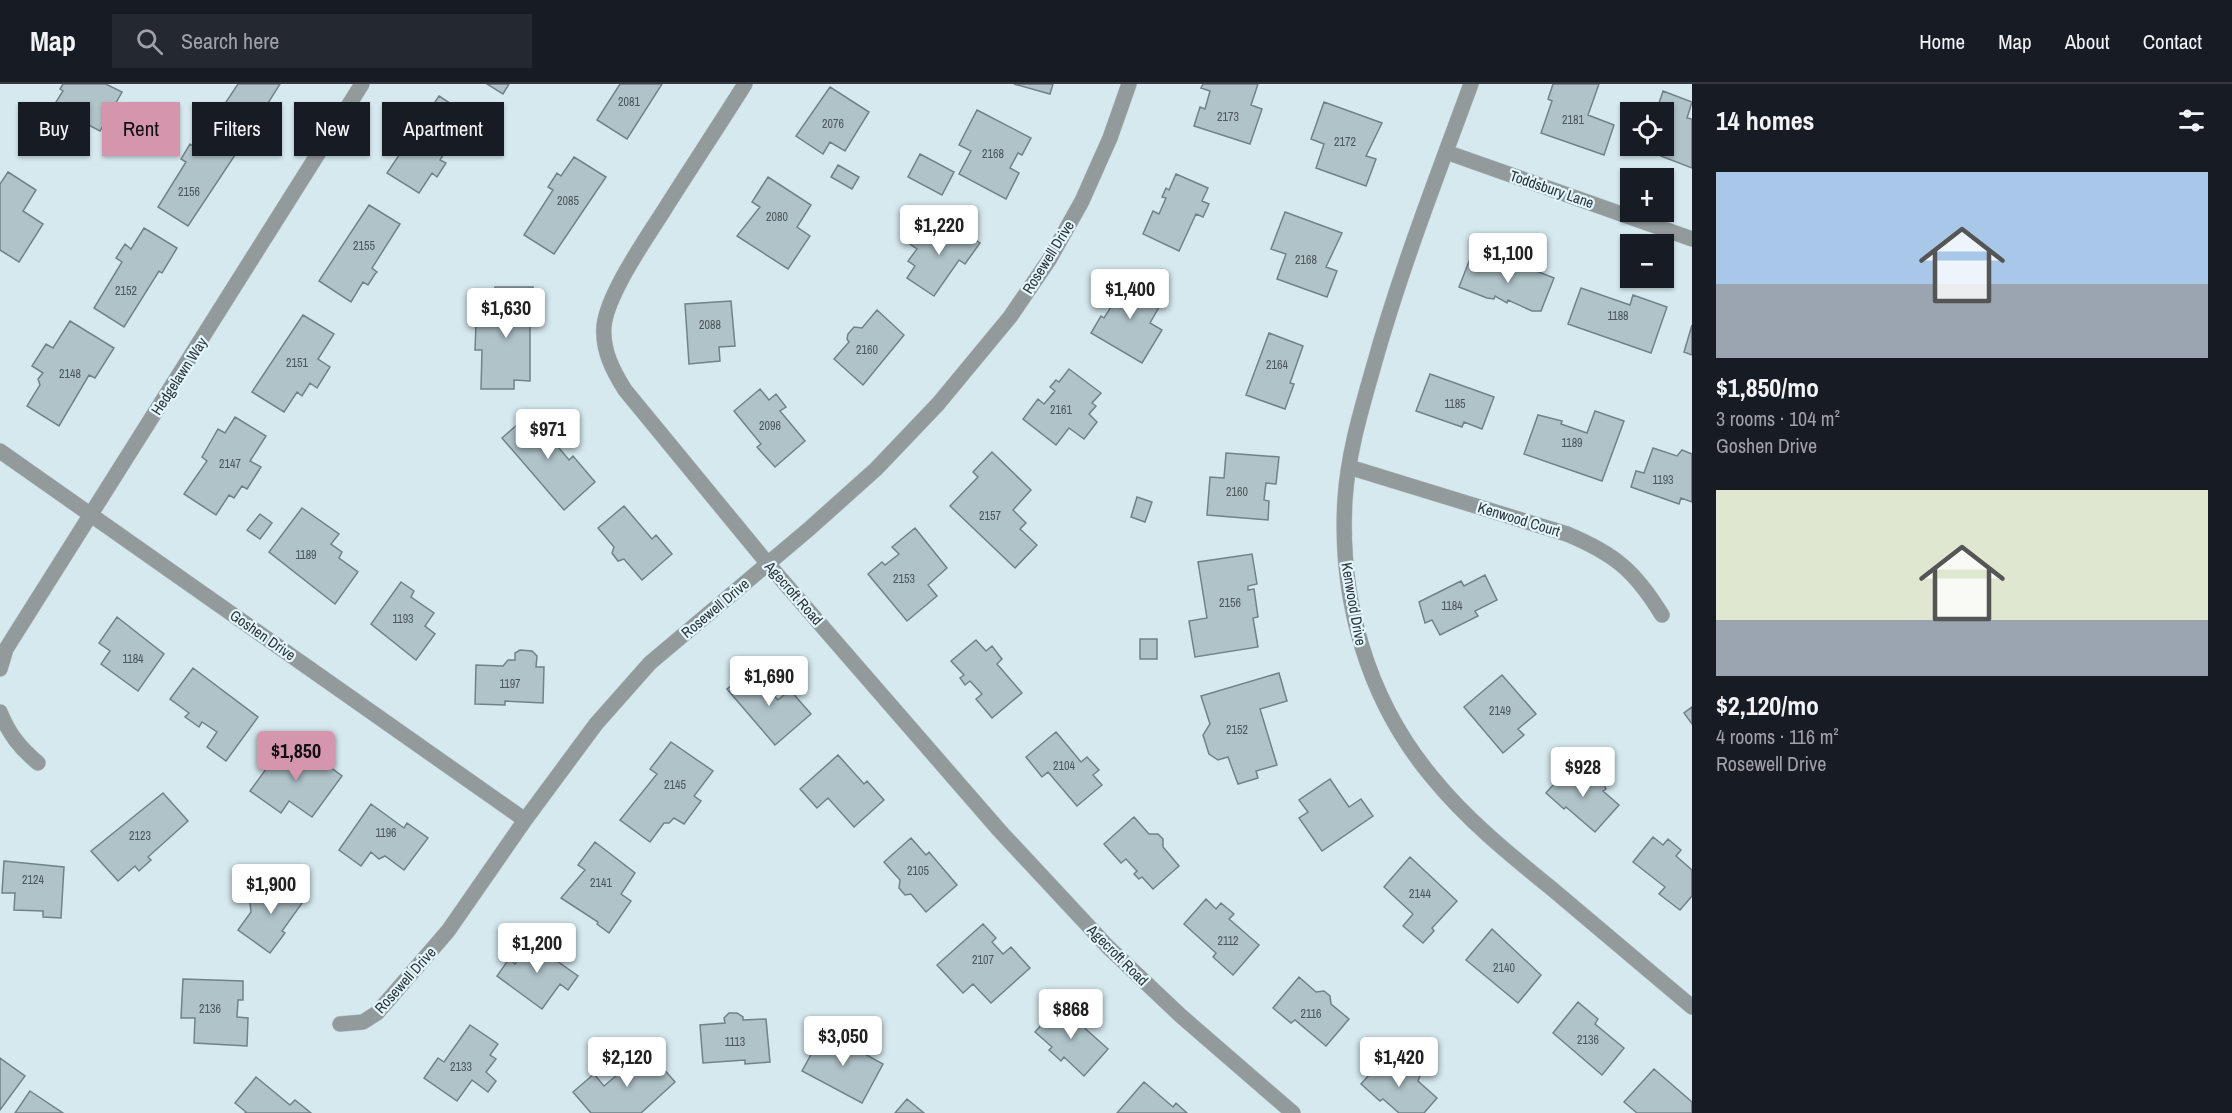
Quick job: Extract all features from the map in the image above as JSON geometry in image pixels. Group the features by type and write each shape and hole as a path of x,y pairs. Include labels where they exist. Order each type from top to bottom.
{"street":[{"name":"Hedgelawn Way","path":"0,669 6,650 90,513 240,280 362,84"},
{"name":"Agecroft Road","path":"745,84 642,245 609,304 604,326 605,350 614,373 768,564 999,830 1108,947 1181,1016 1293,1113"},
{"name":"Rosewell Drive","path":"340,1024 363,1022 377,1013 448,931 525,820 596,724 650,663 876,469 938,404 1010,317 1049,260 1082,201 1110,138 1129,84"},
{"name":"Kenwood Drive","path":"1471,84 1389,309 1354,434 1345,500 1345,555 1352,610 1364,659 1383,704 1402,738 1432,777 1466,814 1522,864 1692,1007"},
{"name":"Toddsbury Lane","path":"1446,152 1692,238"},
{"name":"Goshen Drive","path":"0,452 525,820"},
{"name":"Kenwood Court","path":"1348,467 1567,534 1596,546 1623,565 1645,588 1662,615"},
{"path":"0,712 7,730 20,748 38,763"}],"building":[{"path":"63,84 106,84 122,92 116,102 102,102 100,131 90,126 90,102 56,102 63,91 60,89"},
{"path":"238,84 280,84 269,102 226,102"},
{"path":"487,84 509,84 503,94"},
{"path":"620,84 662,84 627,139 597,120"},
{"path":"1014,84 1053,84 1050,94"},
{"path":"1203,84 1258,84 1251,105 1262,109 1250,144 1194,126 1200,107 1205,109 1210,91 1201,88"},
{"path":"1553,84 1599,84 1588,115 1614,125 1604,155 1541,133 1552,101 1548,99"},
{"path":"830,87 869,112 845,151 830,142 823,154 796,136"},
{"path":"1663,91 1692,102 1687,118 1692,119 1692,168 1661,156 1674,156 1674,102 1659,102"},
{"path":"439,96 448,102 435,102"},
{"path":"1324,102 1382,123 1366,156 1376,159 1366,186 1316,168 1324,144 1311,139"},
{"path":"977,110 1031,138 1022,155 1018,153 1010,168 1019,173 1006,199 959,174 971,151 959,145"},
{"path":"190,144 192,156 234,156 188,226 158,207 186,162 181,159"},
{"path":"920,154 954,172 942,195 908,177"},
{"path":"398,156 442,156 440,160 446,163 437,177 432,173 419,193 387,173"},
{"path":"574,157 606,177 554,254 524,235 553,190 548,187 557,173 561,176"},
{"path":"838,165 859,177 852,189 831,177"},
{"path":"8,172 36,190 23,211 43,224 19,262 0,250 0,184"},
{"path":"1176,174 1208,188 1202,201 1209,204 1203,217 1196,214 1179,251 1143,234 1153,211 1159,214 1166,198 1162,197 1166,188 1169,190"},
{"path":"768,177 811,205 797,227 810,236 788,269 737,236 760,207 752,202"},
{"path":"369,205 400,224 372,268 377,272 368,285 363,282 351,302 319,281"},
{"path":"1285,212 1342,233 1326,267 1337,271 1327,297 1277,279 1286,254 1271,249"},
{"path":"946,220 980,243 965,264 959,260 934,296 907,278 915,266 908,261 917,249 910,244 921,229 934,238"},
{"path":"144,228 177,248 162,273 159,271 124,327 94,308 122,262 116,258 125,244 131,249"},
{"path":"1470,259 1503,271 1508,260 1554,278 1541,311 1532,311 1508,300 1507,303 1495,296 1494,299 1487,298 1459,287"},
{"path":"1121,274 1162,302 1150,323 1162,330 1142,363 1091,333 1101,316 1104,318 1113,304 1106,299"},
{"path":"495,287 533,287 533,314 530,314 530,381 514,380 514,389 481,389 482,350 475,350 476,323 489,324 489,310 495,310"},
{"path":"1581,288 1630,305 1633,295 1667,307 1651,353 1568,324"},
{"path":"731,301 735,346 719,347 720,361 689,364 685,304"},
{"path":"877,310 904,335 863,385 834,359 849,342 848,334 854,327 862,328"},
{"path":"303,315 334,334 318,359 330,367 317,388 310,383 302,396 297,392 284,412 252,392"},
{"path":"70,321 114,348 95,378 89,375 59,426 27,406 40,385 38,379 43,373 32,366 46,344 53,348"},
{"path":"1692,325 1692,355 1684,352"},
{"path":"1269,333 1303,346 1290,383 1294,384 1285,409 1246,395"},
{"path":"1069,369 1101,393 1092,403 1096,406 1089,414 1097,422 1084,439 1069,428 1056,445 1023,419 1038,399 1044,404 1055,391 1050,387 1056,380 1059,382"},
{"path":"1430,374 1494,397 1482,429 1464,422 1462,427 1416,411"},
{"path":"760,389 769,400 776,394 786,407 780,411 805,441 775,467 757,447 761,444 734,411"},
{"path":"534,410 559,439 554,442 569,460 573,456 595,482 564,510 502,438"},
{"path":"1595,411 1624,421 1602,481 1524,454 1538,415 1562,421 1561,424 1587,433"},
{"path":"235,417 266,436 250,461 261,467 247,489 242,486 234,498 229,495 216,515 184,494 207,461 202,457 218,429 225,433"},
{"path":"1653,448 1677,456 1682,450 1692,454 1692,502 1681,498 1679,504 1631,487 1636,471 1644,473"},
{"path":"992,452 1031,490 1013,510 1026,523 1020,529 1037,545 1015,568 950,506 978,477 973,472"},
{"path":"1226,453 1279,457 1276,484 1266,483 1264,500 1269,501 1268,520 1207,515 1210,477 1224,478"},
{"path":"1137,497 1152,502 1145,522 1131,517"},
{"path":"624,506 652,539 656,535 672,554 642,580 624,559 618,561 612,553 614,547 598,528"},
{"path":"302,508 339,534 331,544 342,552 339,558 358,572 335,604 269,552"},
{"path":"260,514 272,523 260,539 247,530"},
{"path":"915,528 947,568 928,585 937,596 907,621 868,574 882,562 885,565 899,554 892,547"},
{"path":"1252,554 1257,584 1248,586 1248,590 1254,589 1258,617 1253,618 1258,647 1195,657 1189,621 1207,618 1198,562"},
{"path":"1485,575 1497,600 1475,611 1478,616 1440,635 1432,620 1425,623 1419,602 1461,581 1464,586"},
{"path":"401,582 414,591 411,597 434,613 425,626 435,634 416,660 371,624"},
{"path":"117,617 164,654 138,691 101,664 110,651 99,643"},
{"path":"1140,639 1157,639 1157,659 1140,659"},
{"path":"976,640 986,651 992,646 1002,659 997,664 1022,693 992,718 976,699 982,694 970,681 965,685 960,678 964,675 951,661"},
{"path":"520,650 532,651 537,656 536,667 544,667 543,703 505,701 505,705 475,704 476,665 503,666 508,660 515,660 515,653"},
{"path":"193,668 258,717 226,761 207,747 217,732 202,722 199,727 185,717 189,713 170,699"},
{"path":"750,669 778,700 790,690 811,714 775,745 727,689"},
{"path":"1279,673 1287,701 1260,709 1277,765 1256,771 1258,778 1238,784 1228,757 1218,760 1209,754 1203,735 1210,724 1201,696"},
{"path":"1502,675 1536,714 1518,729 1524,735 1503,753 1464,707"},
{"path":"1692,707 1692,724 1684,713"},
{"path":"1056,732 1081,762 1087,757 1099,770 1093,775 1102,785 1077,806 1048,772 1042,777 1026,757"},
{"path":"286,742 301,753 298,757 312,767 318,758 342,776 312,817 289,801 281,813 250,791"},
{"path":"671,742 713,771 694,796 701,801 684,824 674,818 669,823 664,823 650,842 620,820 657,774 650,769"},
{"path":"838,755 864,784 867,781 884,800 854,827 828,798 817,808 800,789"},
{"path":"1572,764 1594,782 1596,779 1601,780 1606,789 1603,791 1619,805 1595,832 1546,793"},
{"path":"1330,779 1349,807 1361,799 1373,816 1322,851 1299,818 1308,812 1299,800"},
{"path":"163,793 188,821 148,857 151,860 139,871 135,866 118,881 91,851"},
{"path":"371,804 404,828 407,823 428,838 404,870 385,856 379,859 371,852 361,866 339,850"},
{"path":"1134,817 1149,834 1158,834 1163,839 1163,847 1179,866 1153,889 1142,877 1139,879 1134,874 1137,871 1126,859 1121,863 1104,844"},
{"path":"1653,837 1663,845 1668,839 1681,850 1676,856 1692,870 1692,896 1680,910 1659,894 1665,887 1633,862"},
{"path":"911,838 926,855 929,852 957,885 926,912 911,894 905,895 899,888 900,880 884,862"},
{"path":"595,842 635,873 621,894 631,901 609,933 597,924 598,922 561,898 585,870 578,865"},
{"path":"1410,857 1457,901 1432,928 1434,931 1423,943 1403,926 1413,914 1384,887"},
{"path":"4,861 64,867 61,918 43,917 43,911 14,910 15,893 2,893"},
{"path":"276,878 305,899 282,931 285,933 270,953 238,930 251,912 250,903 254,897 262,897"},
{"path":"1206,899 1216,909 1221,903 1234,914 1229,919 1259,945 1233,975 1213,957 1216,953 1184,924"},
{"path":"983,924 996,938 992,942 1003,954 1011,947 1030,968 991,1003 973,984 963,993 937,965"},
{"path":"1492,929 1541,975 1518,1003 1466,960"},
{"path":"535,936 547,945 543,951 578,976 568,990 560,984 542,1009 497,976 509,959 515,964"},
{"path":"1299,977 1316,992 1324,991 1330,996 1331,1004 1349,1019 1326,1046 1295,1020 1291,1023 1273,1008"},
{"path":"183,979 243,981 243,1000 238,1000 237,1017 248,1018 247,1046 194,1043 195,1018 181,1018"},
{"path":"1062,1002 1082,1020 1079,1023 1108,1049 1084,1076 1064,1057 1061,1061 1049,1050 1052,1047 1035,1032"},
{"path":"1578,1002 1598,1019 1595,1024 1624,1048 1602,1075 1553,1033"},
{"path":"729,1013 737,1013 743,1017 743,1020 766,1019 770,1062 745,1064 745,1060 703,1063 700,1025 725,1023 724,1018"},
{"path":"470,1025 498,1044 490,1055 496,1059 486,1072 496,1081 488,1092 472,1080 457,1101 424,1078 438,1058 444,1062"},
{"path":"823,1033 845,1045 846,1041 855,1039 863,1043 863,1053 883,1064 862,1103 802,1071"},
{"path":"647,1050 675,1082 641,1113 591,1113 573,1092 594,1074 604,1086 617,1075 614,1071 620,1062 630,1064"},
{"path":"1388,1054 1405,1070 1413,1069 1420,1076 1418,1081 1437,1098 1424,1113 1399,1113 1383,1099 1380,1101 1361,1084"},
{"path":"0,1058 25,1076 0,1110"},
{"path":"1654,1069 1692,1102 1692,1113 1637,1113 1624,1102"},
{"path":"256,1077 290,1105 295,1100 311,1113 245,1113 235,1103"},
{"path":"1144,1082 1173,1107 1176,1103 1187,1113 1117,1113"},
{"path":"30,1091 63,1113 15,1113"},
{"path":"907,1099 924,1113 895,1113"}]}
